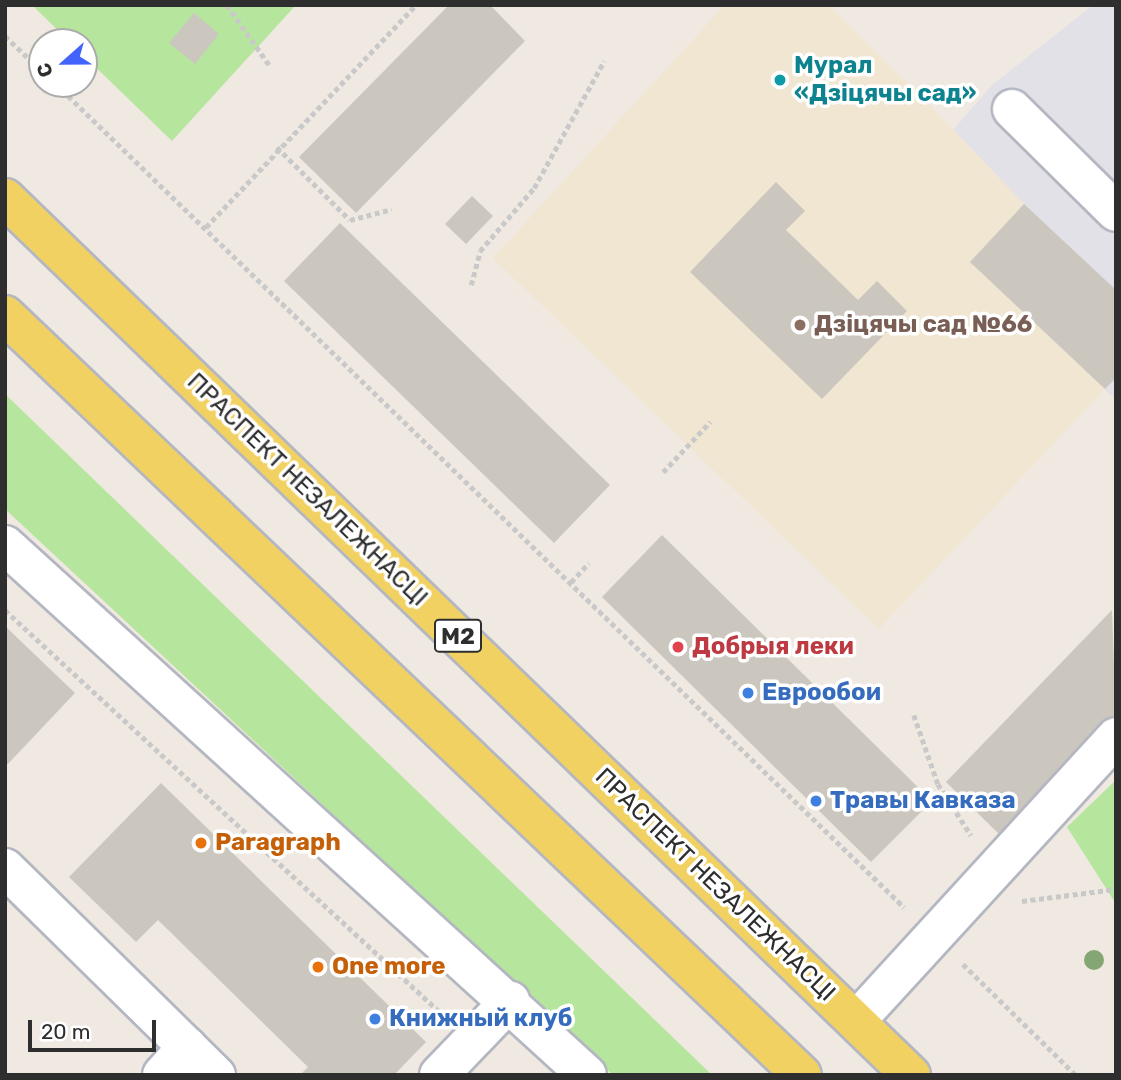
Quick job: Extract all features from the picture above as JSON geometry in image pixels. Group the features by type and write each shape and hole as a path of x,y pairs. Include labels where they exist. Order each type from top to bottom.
{"main road":[{"name":"ПРАСПЕКТ НЕЗАЛЕЖНАСЦІ","path":"5,198 911,1075"},
{"path":"5,314 802,1075"}],"lane":[{"path":"1012,109 1116,212"},
{"path":"5,545 510,1001 587,1075"},
{"path":"856,1021 1116,737"},
{"path":"5,868 216,1075"},
{"path":"439,1075 510,1001"},
{"path":"162,1075 187,1047"}],"path":[{"path":"227,5 270,66"},
{"path":"206,227 277,148 416,5"},
{"path":"5,36 28,58"},
{"path":"471,285 481,251 534,188 604,61"},
{"path":"71,98 571,582 944,922 1076,1075"},
{"path":"277,148 350,220 392,209"},
{"path":"663,472 710,422"},
{"path":"571,582 589,563"},
{"path":"5,610 471,1042"},
{"path":"914,715 938,784 974,839"},
{"path":"944,922 1116,889"}],"shaded area":[{"name":"Дзіцячы сад №66","path":"725,5 829,5 953,129 1024,204 970,262 1105,389 879,629 493,258"},
{"path":"1093,5 1116,5 1116,400 970,262 1024,204 953,130 992,85"}],"green space":[{"path":"32,5 296,5 172,141 98,70 98,28 56,28"},
{"path":"5,394 712,1075 613,1075 5,509"},
{"path":"1116,780 1116,904 1067,827"}],"building":[{"path":"449,5 490,5 525,41 356,213 299,157"},
{"path":"194,13 219,34 195,64 169,43"},
{"path":"776,182 805,211 786,230 858,300 877,281 907,311 822,399 690,272"},
{"path":"472,196 493,216 466,244 445,224"},
{"path":"1024,204 1116,290 1116,378 1105,389 970,262"},
{"path":"340,223 610,485 554,543 284,281"},
{"path":"662,535 932,801 871,862 602,597"},
{"path":"1112,610 1116,722 1003,838 946,782"},
{"path":"5,626 75,693 5,767"},
{"path":"161,783 426,1042 394,1075 300,1075 308,1067 158,920 136,942 69,877"}],"place":[{"name":"Мурал «Дзіцячы сад»","path":"780,80"},
{"name":"Дзіцячы сад №66","path":"800,325"},
{"name":"Добрыя леки","path":"678,647"},
{"name":"Еврообои","path":"748,693"},
{"name":"Травы Кавказа","path":"816,801"},
{"name":"Paragraph","path":"201,843"},
{"name":"One more","path":"318,967"},
{"name":"Книжный клуб","path":"375,1019"}]}
